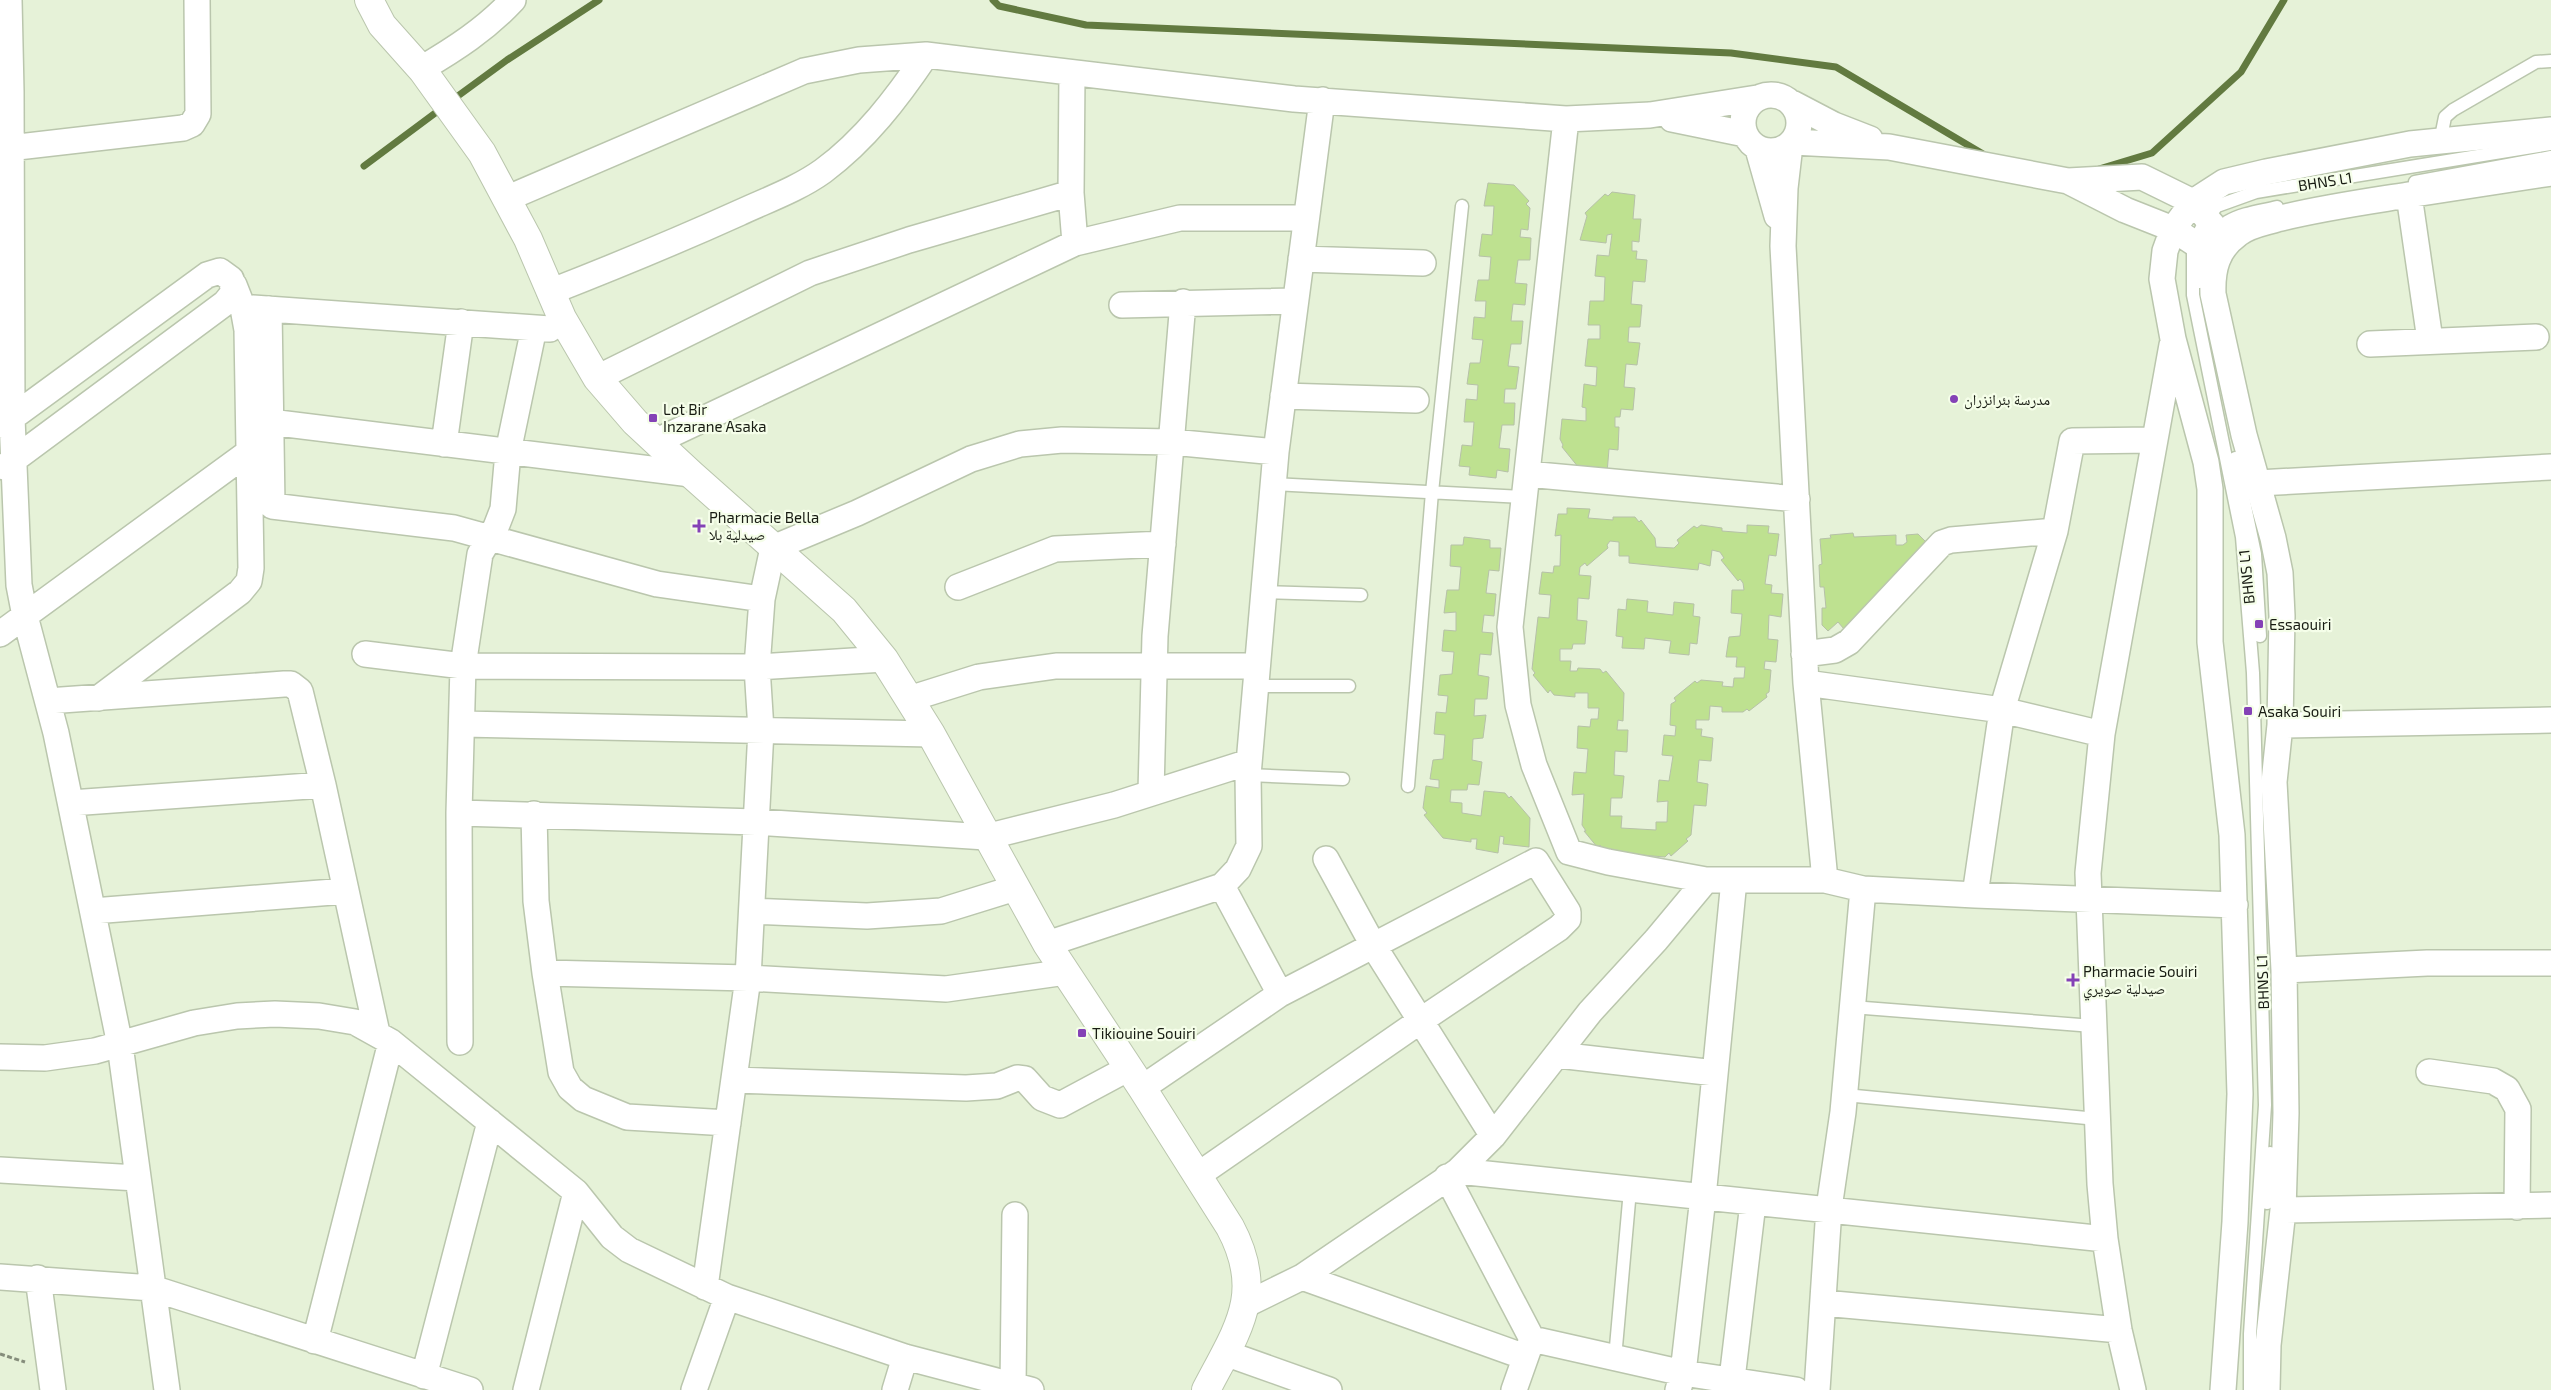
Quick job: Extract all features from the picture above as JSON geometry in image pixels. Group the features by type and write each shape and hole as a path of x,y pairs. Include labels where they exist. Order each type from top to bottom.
{"street":[{"path":"9,0 5,91 6,423 7,466 19,585 71,803 120,1045 167,1390"},
{"path":"6,147 183,128 192,124 198,114 197,0"},
{"path":"369,0 382,25 422,70 468,131 508,198 568,330 597,378 635,422 690,474 844,610 884,659 931,734 986,837 1047,944 1198,1175 1240,1245 1246,1265 1247,1285 1241,1322 1206,1390"},
{"path":"422,70 463,44 499,16 513,0"},
{"path":"508,198 804,71 859,60 926,55 1072,74 1322,100 1566,119 1650,115 1776,94 1834,124 1889,146"},
{"path":"550,292 661,248 805,183 851,148 872,126 897,99 926,55"},
{"path":"1072,74 1071,193 1074,243"},
{"path":"1757,98 1749,105 1744,114 1743,124 1752,141 1777,213 1783,246"},
{"path":"1047,944 1222,886 1238,869 1249,846 1248,768 1276,452 1322,100"},
{"path":"1792,103 1798,112 1800,122 1798,133 1791,144 1785,188 1783,246 1804,654 1825,880"},
{"path":"1650,115 1752,141 1769,152 1780,150 1791,144 1889,146 2068,181 2142,178 2209,235"},
{"path":"1566,119 1510,627 1518,705 1534,765 1569,852"},
{"path":"2267,1390 2270,1327 2283,1210 2286,1113 2284,970 2274,782 2280,725 2282,654 2280,573 2273,538 2244,435 2213,294 2209,235 2224,182 2242,176 2410,144 2551,130"},
{"path":"2068,181 2126,210 2173,229 2209,235 2239,232 2252,226 2344,204 2551,172"},
{"path":"597,378 810,273 909,240 1071,193"},
{"path":"2409,195 2430,340"},
{"path":"657,441 1074,243 1180,218 1306,218"},
{"path":"2173,229 2209,235"},
{"path":"2173,229 2165,251 2162,280 2173,339 2206,462 2210,490 2210,650 2231,826 2235,905 2240,1085 2238,1158 2222,1390"},
{"path":"1300,259 1423,263"},
{"path":"6,423 206,275 213,272 226,274 234,285 244,308 247,330 251,575 245,587 99,698"},
{"path":"7,466 225,303 230,298 234,285"},
{"path":"1122,305 1183,302 1295,301"},
{"path":"1152,792 1153,665 1183,302"},
{"path":"244,308 568,330"},
{"path":"269,309 272,506 454,528 658,584 762,598"},
{"path":"444,444 460,322"},
{"path":"460,1042 459,813 463,724 463,666 480,554 488,537 496,527 503,509 508,452 534,328"},
{"path":"2370,344 2536,336"},
{"path":"2133,1390 2120,1330 2106,1239 2097,1119 2088,873 2102,734 2173,339"},
{"path":"1283,396 1416,400"},
{"path":"270,422 690,474"},
{"path":"773,548 857,513 971,459 1020,444 1062,440 1172,442 1276,452"},
{"path":"1975,896 2002,710 2055,531 2072,441 2154,440"},
{"path":"0,634 249,452"},
{"path":"2258,483 2551,467"},
{"path":"1525,485 1797,499"},
{"path":"1804,654 1835,650 1849,642 1942,543 1951,540 2055,531"},
{"path":"958,586 1055,549 1163,544"},
{"path":"694,1390 716,1292 728,1123 748,978 761,730 757,667 762,598 773,548"},
{"path":"365,654 463,666 757,667 884,659"},
{"path":"909,699 979,677 1017,670 1056,666 1153,665 1257,676"},
{"path":"1806,683 2002,710 2102,734"},
{"path":"48,701 290,684 300,691 346,891 384,1037 315,1341"},
{"path":"2280,725 2551,720"},
{"path":"463,724 931,734"},
{"path":"459,813 756,822 986,837 1114,805 1152,792 1248,768"},
{"path":"71,803 323,785"},
{"path":"534,814 536,901 545,973 561,1072 570,1088 583,1099 627,1117 728,1123"},
{"path":"734,1080 966,1088 997,1086 1017,1078 1026,1079 1042,1098 1060,1105 1136,1078 1280,994 1373,945 1536,861 1569,852 1608,862 1706,880 1825,880 1863,889 1975,896 2235,905"},
{"path":"1326,859 1373,945 1493,1136"},
{"path":"1198,1175 1420,1020 1560,928 1568,919 1568,912 1536,861"},
{"path":"1245,1306 1302,1277 1453,1174 1493,1136 1558,1056 1590,1012 1656,940 1706,880"},
{"path":"1681,1381 1703,1197 1734,880"},
{"path":"1222,886 1280,994"},
{"path":"752,911 867,916 941,910 1015,888"},
{"path":"1817,1390 1829,1208 1845,1094 1863,889"},
{"path":"93,911 346,891"},
{"path":"2284,970 2427,963 2551,963"},
{"path":"545,973 748,978 946,989 1066,972"},
{"path":"1,1051 70,1055 120,1045 194,1023 247,1015 318,1016 355,1022 384,1037 576,1192 612,1237 629,1250 716,1292 905,1357 1022,1388 1015,1215"},
{"path":"1558,1056 1715,1073"},
{"path":"2430,1072 2493,1081 2507,1089 2518,1108 2517,1207"},
{"path":"424,1376 490,1122"},
{"path":"0,1170 137,1178"},
{"path":"1453,1174 1753,1203 1829,1208 2106,1239"},
{"path":"1453,1174 1529,1348 1514,1390"},
{"path":"526,1390 576,1192"},
{"path":"1732,1379 1753,1203"},
{"path":"2283,1210 2551,1205"},
{"path":"0,1277 38,1278 152,1288 470,1390"},
{"path":"1302,1277 1529,1348 1615,1358 1681,1381 1732,1379 1796,1390"},
{"path":"38,1278 53,1390"},
{"path":"1823,1303 2120,1330"},
{"path":"1226,1353 1329,1390"},
{"path":"896,1390 905,1357"}],"lane":[{"path":"2440,142 2445,117 2453,110 2536,62 2551,61"},
{"name":"BHNS L1","path":"2250,1390 2250,1334 2265,1105 2253,664 2242,538 2193,295 2217,206 2256,192 2551,144"},
{"name":"BHNS L1","path":"2255,1390 2255,1327 2270,1177 2271,1110 2260,720 2262,672 2255,554 2200,295 2200,273 2209,235 2228,222 2256,211 2551,157"},
{"path":"1408,786 1432,492 1462,206"},
{"path":"1273,484 1432,492 1525,485"},
{"path":"1264,592 1362,595"},
{"path":"1257,676 1349,686"},
{"path":"1248,768 1343,779"},
{"path":"1852,1007 2093,1026"},
{"path":"1845,1094 2097,1119"},
{"path":"1615,1358 1630,1190"}],"building":[{"path":"1488,183 1514,185 1529,201 1526,204 1530,208 1528,230 1521,229 1520,237 1531,238 1530,260 1518,260 1515,283 1527,284 1525,305 1513,304 1511,321 1523,321 1521,344 1511,344 1508,366 1519,367 1516,389 1505,389 1504,403 1515,403 1514,425 1502,425 1499,448 1510,449 1508,472 1497,470 1496,478 1469,475 1470,467 1459,466 1462,445 1472,446 1474,422 1464,422 1466,399 1477,400 1478,385 1467,384 1470,363 1480,363 1483,340 1472,339 1474,317 1485,318 1486,301 1475,301 1478,280 1489,280 1491,257 1479,256 1482,234 1492,235 1494,206 1484,206"},
{"path":"1612,192 1635,195 1633,219 1641,219 1639,242 1632,241 1632,251 1637,251 1636,259 1647,260 1645,282 1633,281 1631,304 1642,305 1640,327 1629,327 1628,342 1640,343 1637,365 1626,364 1624,387 1635,388 1633,410 1621,409 1620,417 1615,417 1615,427 1619,427 1618,450 1609,449 1607,473 1579,468 1562,447 1560,439 1562,419 1586,421 1586,408 1582,407 1584,384 1596,386 1597,367 1585,366 1588,339 1600,339 1600,325 1588,325 1590,301 1604,301 1605,277 1595,276 1597,255 1609,256 1612,234 1607,235 1606,243 1580,240 1587,216 1585,213 1605,194 1608,196"},
{"path":"1567,508 1590,509 1588,518 1613,520 1613,517 1635,517 1639,522 1641,520 1655,538 1656,547 1674,548 1679,543 1677,540 1694,526 1697,528 1701,525 1722,528 1722,531 1747,533 1747,525 1769,526 1768,533 1779,534 1776,556 1769,555 1765,584 1772,585 1771,593 1783,594 1781,617 1769,615 1768,639 1778,640 1776,662 1765,661 1764,669 1771,670 1769,692 1766,694 1767,697 1749,711 1747,709 1743,712 1722,712 1722,707 1710,706 1709,720 1696,720 1696,729 1702,729 1701,736 1713,738 1711,761 1699,760 1697,782 1708,784 1706,806 1694,805 1691,835 1686,839 1688,841 1671,856 1669,853 1665,857 1605,852 1600,845 1598,848 1584,831 1586,831 1582,825 1584,794 1572,795 1574,772 1586,773 1588,749 1577,748 1578,726 1590,727 1591,719 1598,719 1599,708 1588,708 1588,693 1575,693 1575,697 1554,695 1550,690 1548,693 1533,675 1535,673 1532,669 1538,617 1549,618 1551,595 1539,594 1542,572 1553,573 1554,566 1560,566 1561,535 1555,536 1558,514 1567,514","holes":["1610,541 1619,542 1619,556 1629,556 1629,563 1698,570 1699,563 1710,566 1712,550 1720,552 1724,558 1721,560 1738,581 1740,579 1744,590 1732,590 1731,613 1742,614 1740,636 1729,637 1726,657 1737,657 1736,667 1745,667 1744,678 1734,678 1733,687 1722,686 1723,682 1701,680 1697,683 1695,681 1674,698 1676,701 1671,704 1670,725 1676,726 1675,736 1664,735 1662,755 1673,756 1669,781 1659,780 1657,802 1668,801 1667,822 1656,822 1656,830 1621,828 1622,816 1610,816 1611,798 1622,798 1624,776 1614,775 1615,751 1627,752 1628,730 1617,730 1618,720 1623,721 1624,693 1606,671 1603,673 1600,669 1578,668 1577,671 1570,671 1571,661 1560,661 1560,649 1572,649 1573,644 1585,644 1587,621 1577,620 1578,598 1589,599 1591,576 1579,575 1580,567 1585,563 1587,566 1608,548 1607,545"]},
{"path":"1853,533 1854,537 1896,535 1896,545 1903,545 1907,542 1906,535 1918,534 1927,543 1889,580 1891,582 1863,608 1866,611 1856,621 1853,619 1844,629 1838,622 1828,631 1822,625 1822,608 1826,608 1824,587 1820,587 1819,565 1822,564 1820,539 1831,538 1830,535"},
{"path":"1464,537 1490,540 1490,548 1501,548 1499,571 1489,570 1486,593 1496,594 1494,616 1484,615 1482,632 1493,633 1491,655 1480,654 1478,675 1489,677 1487,699 1475,699 1474,716 1486,715 1483,738 1473,739 1472,760 1482,762 1479,785 1468,784 1467,790 1451,790 1450,802 1462,803 1462,813 1481,816 1484,791 1505,793 1509,798 1511,796 1530,818 1529,847 1503,844 1504,837 1500,836 1498,853 1476,849 1477,839 1471,839 1471,842 1443,838 1424,815 1427,813 1423,808 1426,786 1439,788 1439,780 1430,779 1433,760 1443,759 1445,735 1434,734 1436,712 1446,713 1448,696 1438,695 1440,675 1452,674 1454,652 1442,651 1444,630 1456,631 1456,612 1444,613 1447,590 1459,590 1461,567 1450,566 1451,545 1463,545"},
{"path":"1627,599 1648,601 1647,612 1673,615 1674,602 1694,604 1693,616 1700,617 1697,644 1690,643 1689,655 1669,653 1671,641 1645,638 1644,649 1622,648 1623,637 1616,636 1618,609 1626,610"}],"waterway":[{"path":"451,101 507,60 599,0"},
{"path":"993,0 999,6 1086,25 1731,53 1836,67 1983,154"},
{"path":"2099,169 2152,153 2241,72 2284,0"},
{"path":"364,166 442,108"}],"place":[{"name":"مدرسة بئرانزران","path":"1954,399"},
{"name":"Lot Bir Inzarane Asaka","path":"653,418"},
{"name":"Pharmacie Bella صيدلية بلا","path":"699,526"},
{"name":"Essaouiri","path":"2259,624"},
{"name":"Asaka Souiri","path":"2248,711"},
{"name":"Pharmacie Souiri صيدلية صويري","path":"2073,980"},
{"name":"Tikiouine Souiri","path":"1082,1033"}]}
